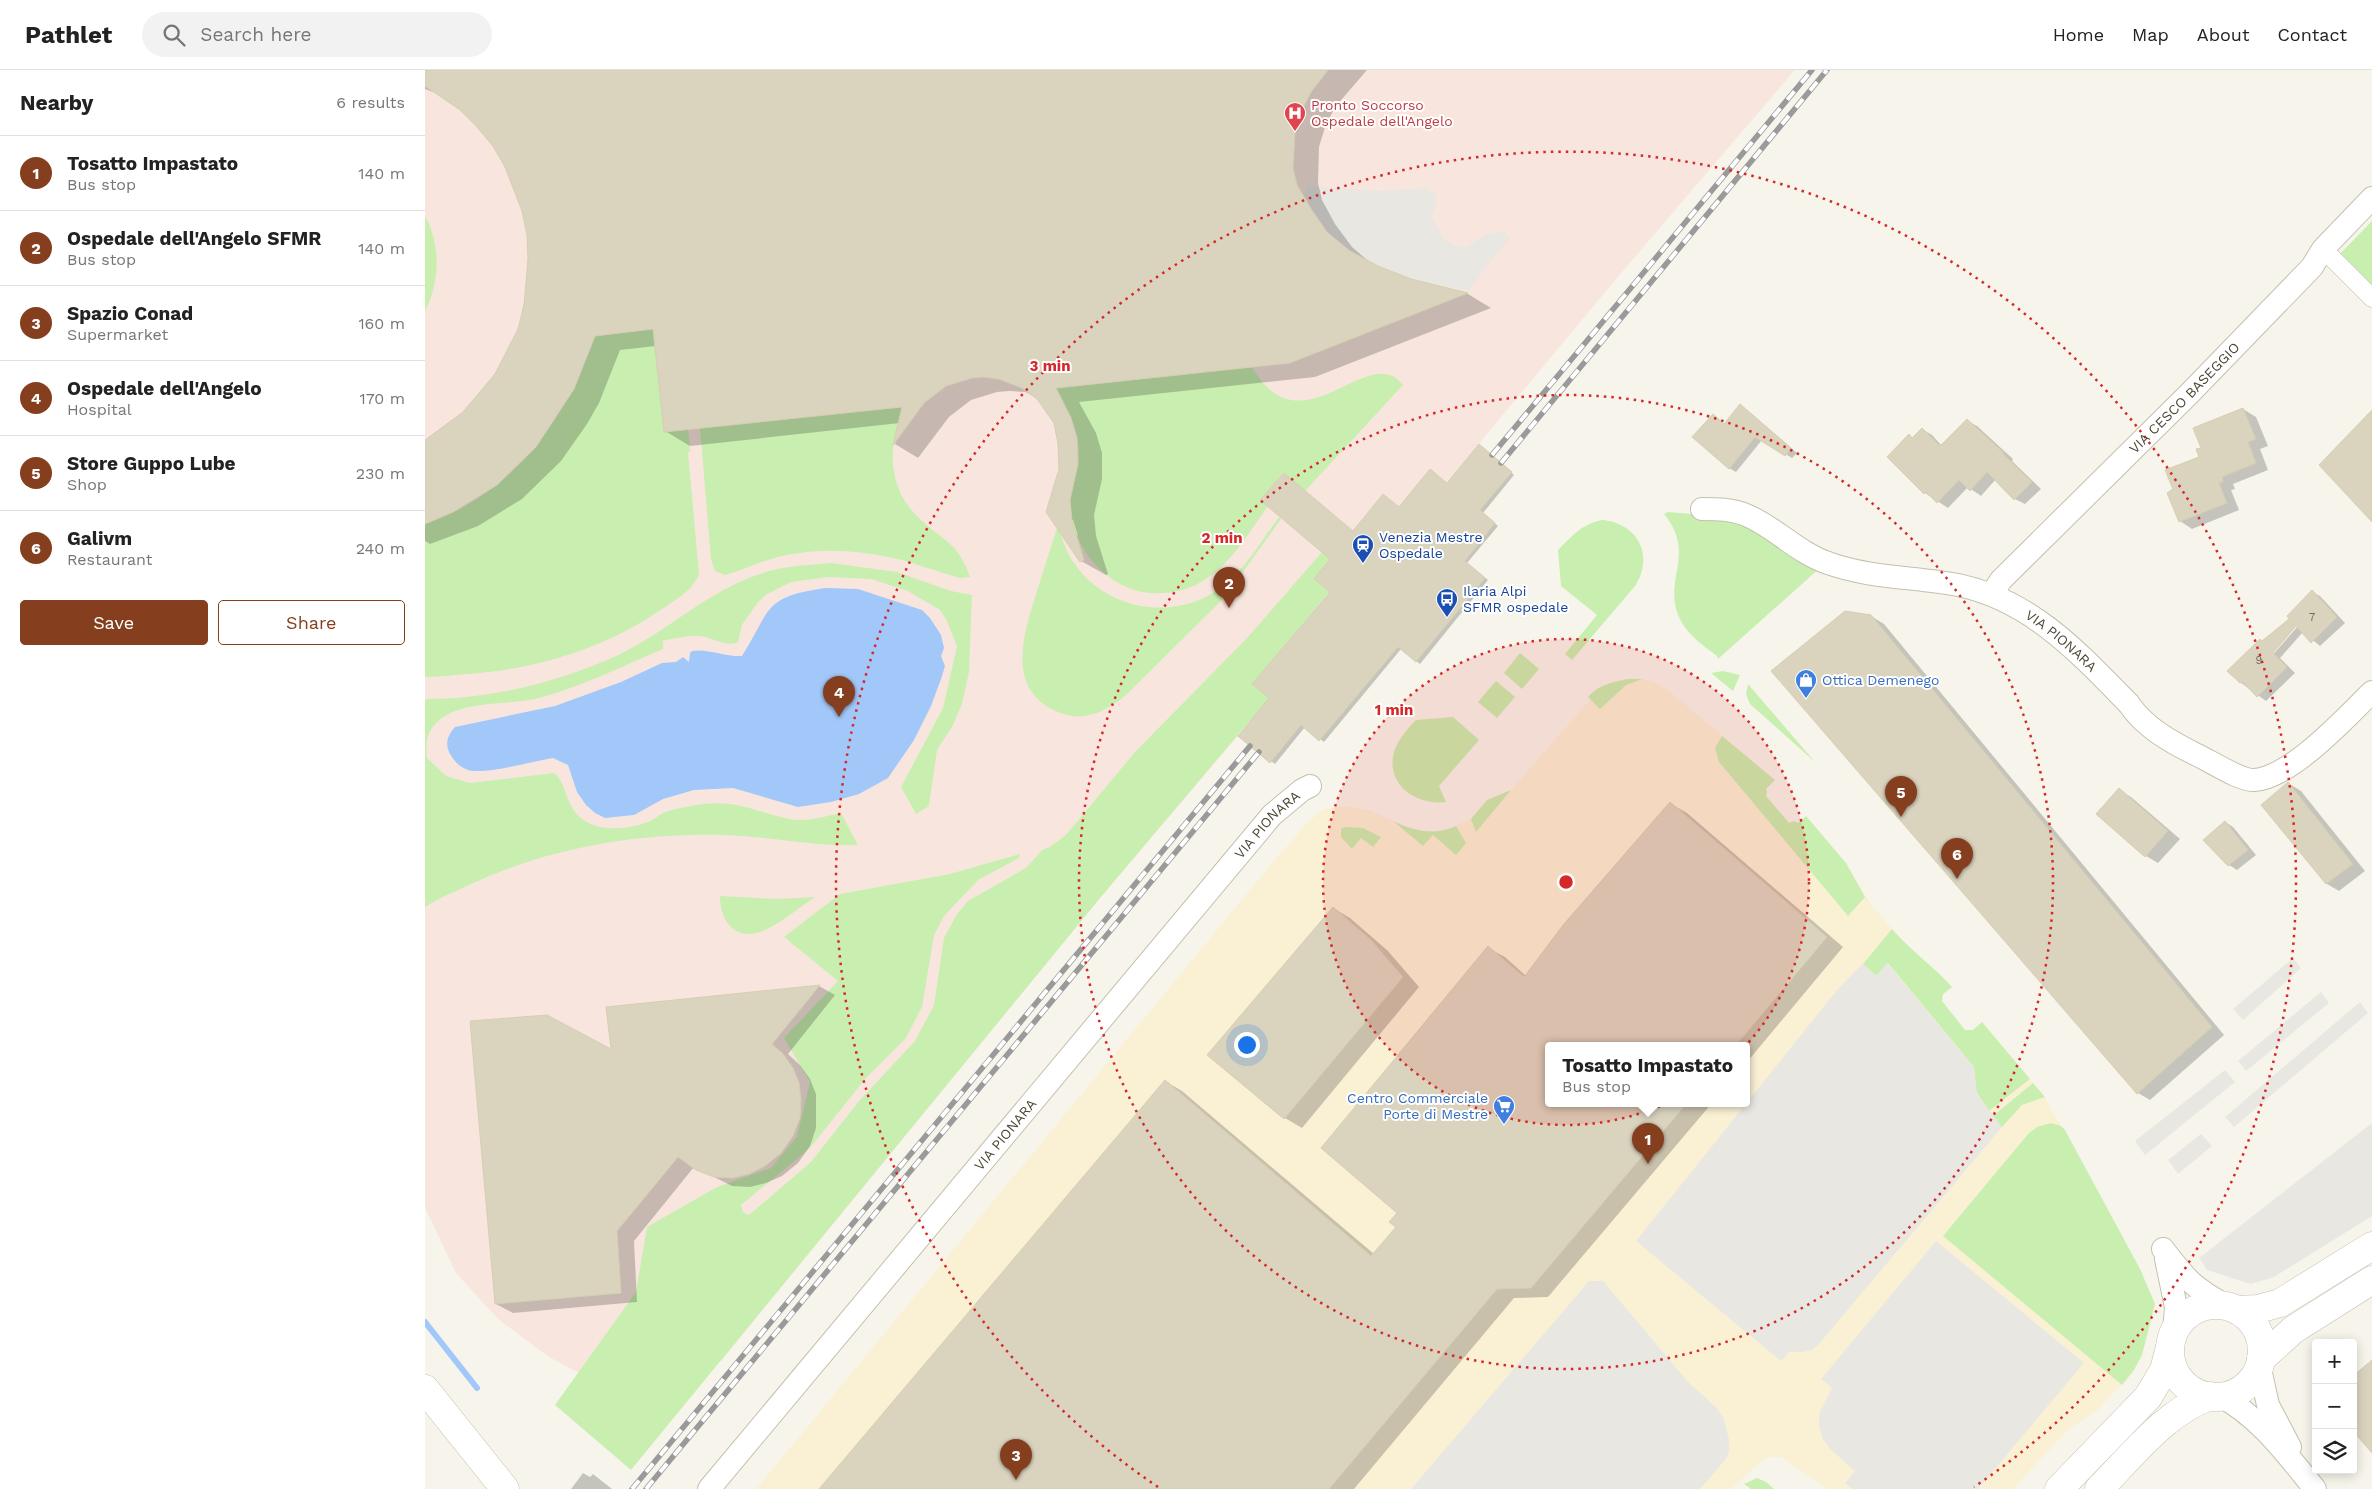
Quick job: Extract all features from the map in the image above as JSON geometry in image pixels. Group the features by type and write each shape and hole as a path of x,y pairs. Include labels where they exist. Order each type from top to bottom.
{"street":[{"name":"VIA CESCO BASEGGIO","path":"1992,594 2015,566 2189,394 2312,267 2323,249 2372,198"},
{"path":"2323,249 2372,298"},
{"name":"VIA PIONARA","path":"1702,509 1725,509 1747,515 1826,563 1857,571 1958,585 1992,594 2013,604 2062,637 2129,704 2137,717 2179,746 2239,776 2254,780 2290,767 2372,692"},
{"name":"VIA PIONARA","path":"709,1489 1272,815 1302,790 1310,786"},
{"path":"2311,1483 2251,1416 2215,1396 2195,1391 2182,1382 2173,1368 2172,1339 2183,1319 2196,1310 2211,1305 2258,1309 2281,1303 2372,1246"},
{"path":"2059,1489 2148,1397 2164,1370 2172,1339 2176,1307 2163,1249 2189,1283 2201,1292 2246,1316 2258,1333 2261,1344 2260,1362 2268,1405 2311,1483"},
{"path":"2099,1489 2171,1418 2191,1403 2235,1392 2245,1386 2252,1379 2260,1362 2293,1330 2372,1280"},
{"path":"425,1389 505,1489"}],"shaded area":[{"path":"425,70 1795,70 1616,279 1447,482 1430,469 1399,507 1383,495 1314,579 1329,592 1252,684 1238,736 1100,898 722,1360 699,1379 609,1389 549,1357 498,1319 456,1273 425,1208"},
{"path":"1308,186 1381,191 1426,188 1436,195 1436,205 1431,217 1444,239 1454,245 1467,247 1486,234 1504,232 1510,238 1487,265 1469,291 1411,279 1378,266 1350,251 1327,232 1304,196"},
{"path":"1642,679 1654,682 1668,690 1775,780 1766,789 1766,796 1789,823 1794,821 1798,823 1806,816 1846,863 1871,904 1907,947 1935,969 1952,987 1943,994 1942,1001 1965,1030 1973,1030 1982,1022 2045,1097 2140,1269 2155,1304 2138,1362 2128,1377 2099,1409 2068,1430 2013,1489 1827,1489 1781,1457 1767,1457 1731,1489 756,1489 1306,824 1323,809 1346,806 1370,810 1409,829 1441,831 1450,828 1471,819 1487,800 1511,790 1590,700 1600,709 1626,685"},
{"path":"2293,958 2301,968 2243,1020 2233,1009"},
{"path":"1864,962 1864,965 1876,976 1887,963 1974,1067 1977,1094 2002,1127 1818,1345 1812,1350 1789,1352 1781,1361 1636,1241 1743,1107 1750,1107 1750,1099 1837,990"},
{"path":"2321,992 2329,1003 2246,1071 2238,1061"},
{"path":"2360,1002 2368,1013 2234,1127 2225,1117"},
{"path":"2225,1070 2235,1082 2145,1155 2135,1141"},
{"path":"2372,1123 2372,1216 2274,1277 2251,1284 2207,1270 2199,1258"},
{"path":"2201,1134 2212,1146 2178,1174 2168,1160"},
{"path":"1936,1241 2084,1363 1978,1489 1852,1489 1845,1483 1855,1471 1830,1449 1823,1439 1819,1427 1819,1414 1832,1388 1821,1379"},
{"path":"1589,1281 1603,1281 1689,1383 1717,1408 1724,1419 1729,1440 1729,1452 1725,1460 1700,1489 1411,1489"}],"green space":[{"path":"425,216 434,239 437,263 434,288 425,311"},
{"path":"2372,221 2372,289 2338,256"},
{"path":"653,329 664,432 688,429 690,451 688,452 699,574 693,585 679,598 640,623 593,646 569,655 544,662 493,671 425,677 425,524 456,511 484,494 509,474 532,451 568,397 583,367 595,336"},
{"path":"1252,367 1271,391 1292,400 1313,399 1372,375 1389,375 1403,385 1305,491 1283,473 1261,500 1268,506 1245,539 1220,568 1206,579 1190,587 1172,592 1150,593 1134,590 1105,574 1083,548 1076,533 1070,501 1078,464 1078,443 1069,414 1058,396 1051,389"},
{"path":"907,406 900,420 893,449 895,478 900,492 918,517 955,549 970,577 960,578 910,562 880,555 840,551 813,551 787,555 725,575 715,571 711,559 700,428"},
{"path":"1668,512 1743,518 1821,567 1718,659 1717,656 1688,631 1681,621 1676,607 1674,594 1679,556 1678,543 1674,529 1664,514"},
{"path":"1279,517 1281,519 1225,597 1125,696 1110,707 1085,716 1067,715 1041,702 1030,689 1024,675 1022,659 1027,624 1058,525 1069,554 1088,580 1105,592 1124,601 1144,606 1165,607 1185,604 1205,597 1223,586 1246,562"},
{"path":"1602,520 1615,522 1634,534 1643,553 1641,575 1635,586 1572,660 1565,654 1597,615 1561,586 1558,550 1583,528"},
{"path":"1322,552 1330,559 1314,579 1329,592 1252,684 1269,698 1100,898 631,1470 555,1405 636,1292 647,1227 717,1187 771,1168 797,1137 810,1082 784,1038 838,981 784,937 840,894 950,874 1020,854 1019,858 978,880 944,916 934,935 922,1007 906,1038 866,1078 809,1149 741,1205 743,1212 749,1215 811,1162 859,1101 915,1041 934,1005 944,938 957,914 968,901 1026,868 1042,850 1050,847 1066,835 1135,752 1248,637"},
{"path":"831,563 897,572 951,591 972,595 969,672 962,704 952,727 937,750 929,806 916,814 901,787 943,708 957,646 946,619 940,610 908,591 871,579 828,577 791,582 767,594 758,602 742,625 738,642 734,644 699,636 667,640 663,641 663,649 568,689 535,699 475,706 452,713 437,722 430,731 426,747 427,758 446,776 470,783 554,773 562,783 574,811 587,822 601,827 635,826 678,808 716,803 736,805 799,820 841,813 858,845 824,844 723,835 690,835 625,840 561,852 530,861 469,885 425,907 425,699 498,693 570,674 593,666 634,647 704,601 741,581 777,569"},
{"path":"1520,653 1539,669 1522,689 1504,673"},
{"path":"1723,671 1740,675 1733,691 1711,673"},
{"path":"1627,679 1642,679 1626,685 1600,709 1588,697 1601,687"},
{"path":"1496,681 1515,697 1497,718 1478,702"},
{"path":"1748,684 1815,762 1750,704 1746,694"},
{"path":"1453,717 1479,740 1439,786 1446,802 1424,801 1414,797 1399,783 1394,774 1392,764 1394,752 1403,735 1416,720"},
{"path":"1722,736 1775,780 1766,789 1766,796 1789,823 1794,821 1798,823 1806,816 1846,863 1865,897 1848,916 1719,762 1715,748"},
{"path":"1511,790 1476,832 1471,819 1487,800"},
{"path":"1393,821 1416,830 1424,831 1440,831 1456,826 1466,843 1456,855 1433,835 1423,846"},
{"path":"1345,827 1363,828 1381,837 1373,847 1361,838 1352,849 1341,837 1341,829"},
{"path":"720,896 776,899 815,897 775,925 749,934 741,933 728,924 721,907"},
{"path":"1892,929 1952,987 1943,994 1942,1001 1965,1030 1973,1030 1982,1022 2030,1079 1989,1111 1976,1091 1974,1067 1888,963 1876,976 1863,964"},
{"path":"2033,1083 2045,1097 2022,1105 2002,1127 1993,1116"},
{"path":"2051,1123 2061,1126 2065,1130 2140,1269 2155,1304 2142,1355 2134,1370 2122,1385 1943,1236 2029,1133 2037,1127"},
{"path":"1757,1478 1766,1482 1774,1489 1751,1489 1744,1484"}],"water":[{"path":"825,588 858,589 922,610 930,618 941,635 944,648 941,656 945,666 941,679 931,706 914,740 888,778 859,794 831,802 798,807 733,788 694,790 663,799 634,815 605,818 595,813 586,805 577,792 568,765 553,758 485,771 475,771 468,770 459,765 449,752 448,739 455,727 555,706 621,682 662,663 676,662 683,657 689,662 692,651 698,650 742,656 771,607 790,596"}],"building":[{"path":"425,70 1328,70 1311,92 1302,110 1295,132 1293,168 1297,185 1311,209 1327,232 1350,251 1378,266 1411,279 1468,293 1290,363 1056,388 1071,418 1077,438 1078,464 1070,500 1072,521 1084,560 1080,562 1046,512 1059,469 1058,444 1054,423 1037,399 1022,388 999,379 983,377 972,378 946,386 924,403 893,445 902,407 664,432 653,329 595,336 574,389 536,447 497,485 453,512 425,524 425,440 463,412 495,374 518,329 524,306 528,259 527,235 522,211 505,167 493,146 477,127 460,110 425,86"},
{"path":"1740,404 1791,448 1785,456 1755,437 1729,469 1692,437 1713,414 1724,424"},
{"path":"2243,408 2256,439 2248,442 2256,463 2222,477 2223,482 2219,483 2227,503 2179,522 2167,493 2173,489 2165,470 2199,457 2196,449 2201,448 2193,428"},
{"path":"2372,410 2372,522 2319,465"},
{"path":"1967,419 2032,482 2014,500 1987,472 1970,491 1959,480 1937,503 1926,492 1924,494 1887,457 1909,434 1912,438 1922,428 1940,446"},
{"path":"1479,444 1512,472 1480,510 1495,523 1465,561 1485,578 1416,662 1398,647 1319,741 1301,725 1270,763 1238,736 1269,698 1252,684 1330,592 1314,579 1330,559 1260,500 1284,473 1353,531 1383,494 1399,507 1430,469 1447,483"},
{"path":"2312,590 2337,617 2311,643 2296,626 2273,653 2287,667 2257,697 2243,682 2240,683 2227,671 2260,639 2262,641 2289,619 2287,616"},
{"path":"1845,611 1871,615 2212,1027 2137,1094 1771,671"},
{"path":"2288,782 2353,864 2326,884 2261,805"},
{"path":"2119,788 2168,831 2145,857 2096,814"},
{"name":"Centro Commerciale Porte di Mestre","path":"1670,802 1827,937 1739,1042 1545,1042 1545,1107 1684,1107 1531,1288 1497,1289 1329,1489 819,1489 1165,1080 1371,1256 1396,1227 1389,1222 1397,1213 1321,1148 1488,946 1524,977 1564,924"},
{"path":"2225,821 2248,850 2228,866 2203,840"},
{"path":"1333,907 1371,940 1403,977 1284,1119 1207,1055"},
{"path":"820,985 772,1044 783,1054 793,1068 799,1083 801,1100 800,1118 793,1136 781,1153 765,1166 749,1174 733,1178 714,1177 696,1170 678,1157 617,1231 621,1293 495,1304 470,1021 547,1015 611,1049 606,1007"},
{"path":"2372,1360 2372,1453 2357,1436 2357,1373"}],"waterway":[{"path":"425,1322 477,1388"}],"railway":[{"path":"1492,455 1812,70"},
{"path":"1501,463 1827,70"},
{"path":"632,1489 1250,746"},
{"path":"646,1489 1259,752"}],"place":[{"name":"Pronto Soccorso Ospedale dell'Angelo","path":"1295,132"},
{"name":"Venezia Mestre Ospedale","path":"1363,564"},
{"name":"Ospedale dell'Angelo SFMR","path":"1229,608"},
{"name":"Ilaria Alpi SFMR ospedale","path":"1447,618"},
{"name":"Ottica Demenego","path":"1806,699"},
{"name":"Ospedale dell'Angelo","path":"839,717"},
{"name":"Store Guppo Lube","path":"1901,817"},
{"name":"Galivm","path":"1957,879"},
{"name":"Centro Commerciale Porte di Mestre","path":"1504,1125"},
{"name":"Tosatto Impastato","path":"1648,1164"},
{"name":"Spazio Conad","path":"1016,1480"}]}
